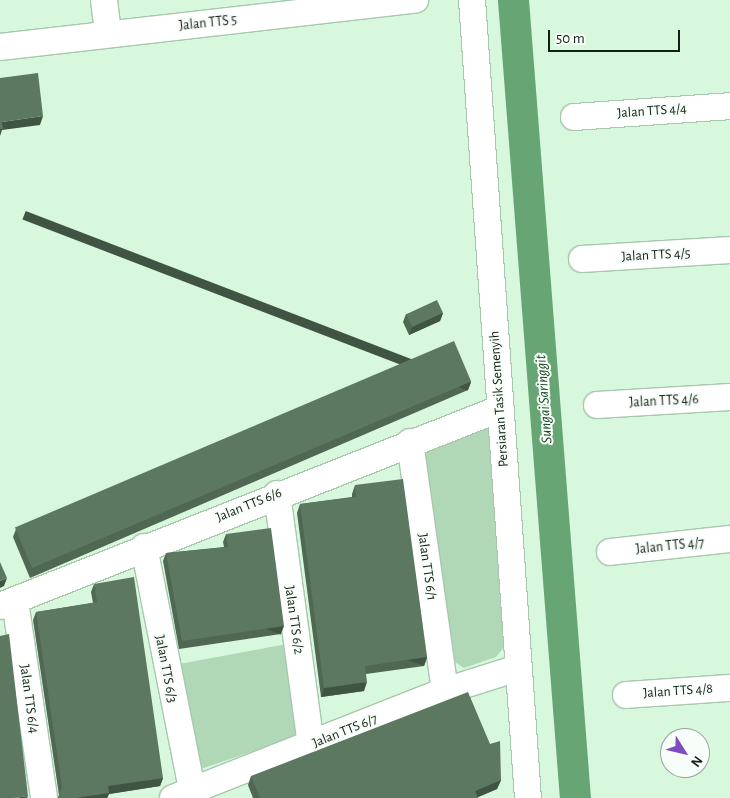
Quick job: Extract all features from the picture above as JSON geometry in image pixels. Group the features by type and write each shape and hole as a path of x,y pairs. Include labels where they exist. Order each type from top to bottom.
{"street":[{"path":"104,0 108,34"},
{"name":"Jalan TTS 5","path":"0,47 108,34 268,8 415,0"},
{"name":"Persiaran Tasik Semenyih","path":"472,0 499,409 528,798"},
{"name":"Jalan TTS 4/4","path":"574,117 730,106"},
{"name":"Jalan TTS 4/5","path":"582,259 730,250"},
{"name":"Jalan TTS 4/6","path":"597,405 730,397"},
{"name":"Jalan TTS 6/6","path":"7,603 276,494 499,409"},
{"name":"Jalan TTS 6/1","path":"410,442 445,691"},
{"name":"Jalan TTS 6/2","path":"276,494 311,745"},
{"name":"Jalan TTS 4/7","path":"610,552 730,539"},
{"name":"Jalan TTS 6/3","path":"144,547 183,794"},
{"name":"Jalan TTS 6/4","path":"7,603 44,798"},
{"name":"Jalan TTS 6/7","path":"183,794 445,691 518,668"},
{"name":"Jalan TTS 4/8","path":"626,695 730,688"}],"green space":[{"path":"498,424 508,642 496,657 464,668 452,660 420,452"},
{"path":"287,644 298,736 198,770 174,665"}],"building":[{"path":"38,73 43,116 2,122 3,129 0,129 0,78"},
{"path":"437,300 443,313 412,327 406,314"},
{"path":"454,341 471,382 32,568 15,527"},
{"path":"403,479 427,657 365,666 367,682 324,688 300,504 356,497 355,485"},
{"path":"271,528 284,626 182,641 166,553 228,547 226,534"},
{"path":"0,562 7,578 0,581"},
{"path":"134,577 163,778 108,786 109,793 76,798 58,798 62,787 36,612 97,602 94,584"},
{"path":"9,634 28,796 0,798 0,636"},
{"path":"468,692 490,744 500,741 501,780 475,791 478,798 260,798 251,776"}],"waterway":[{"name":"Sungai Saringgit","path":"513,0 575,798"}]}
